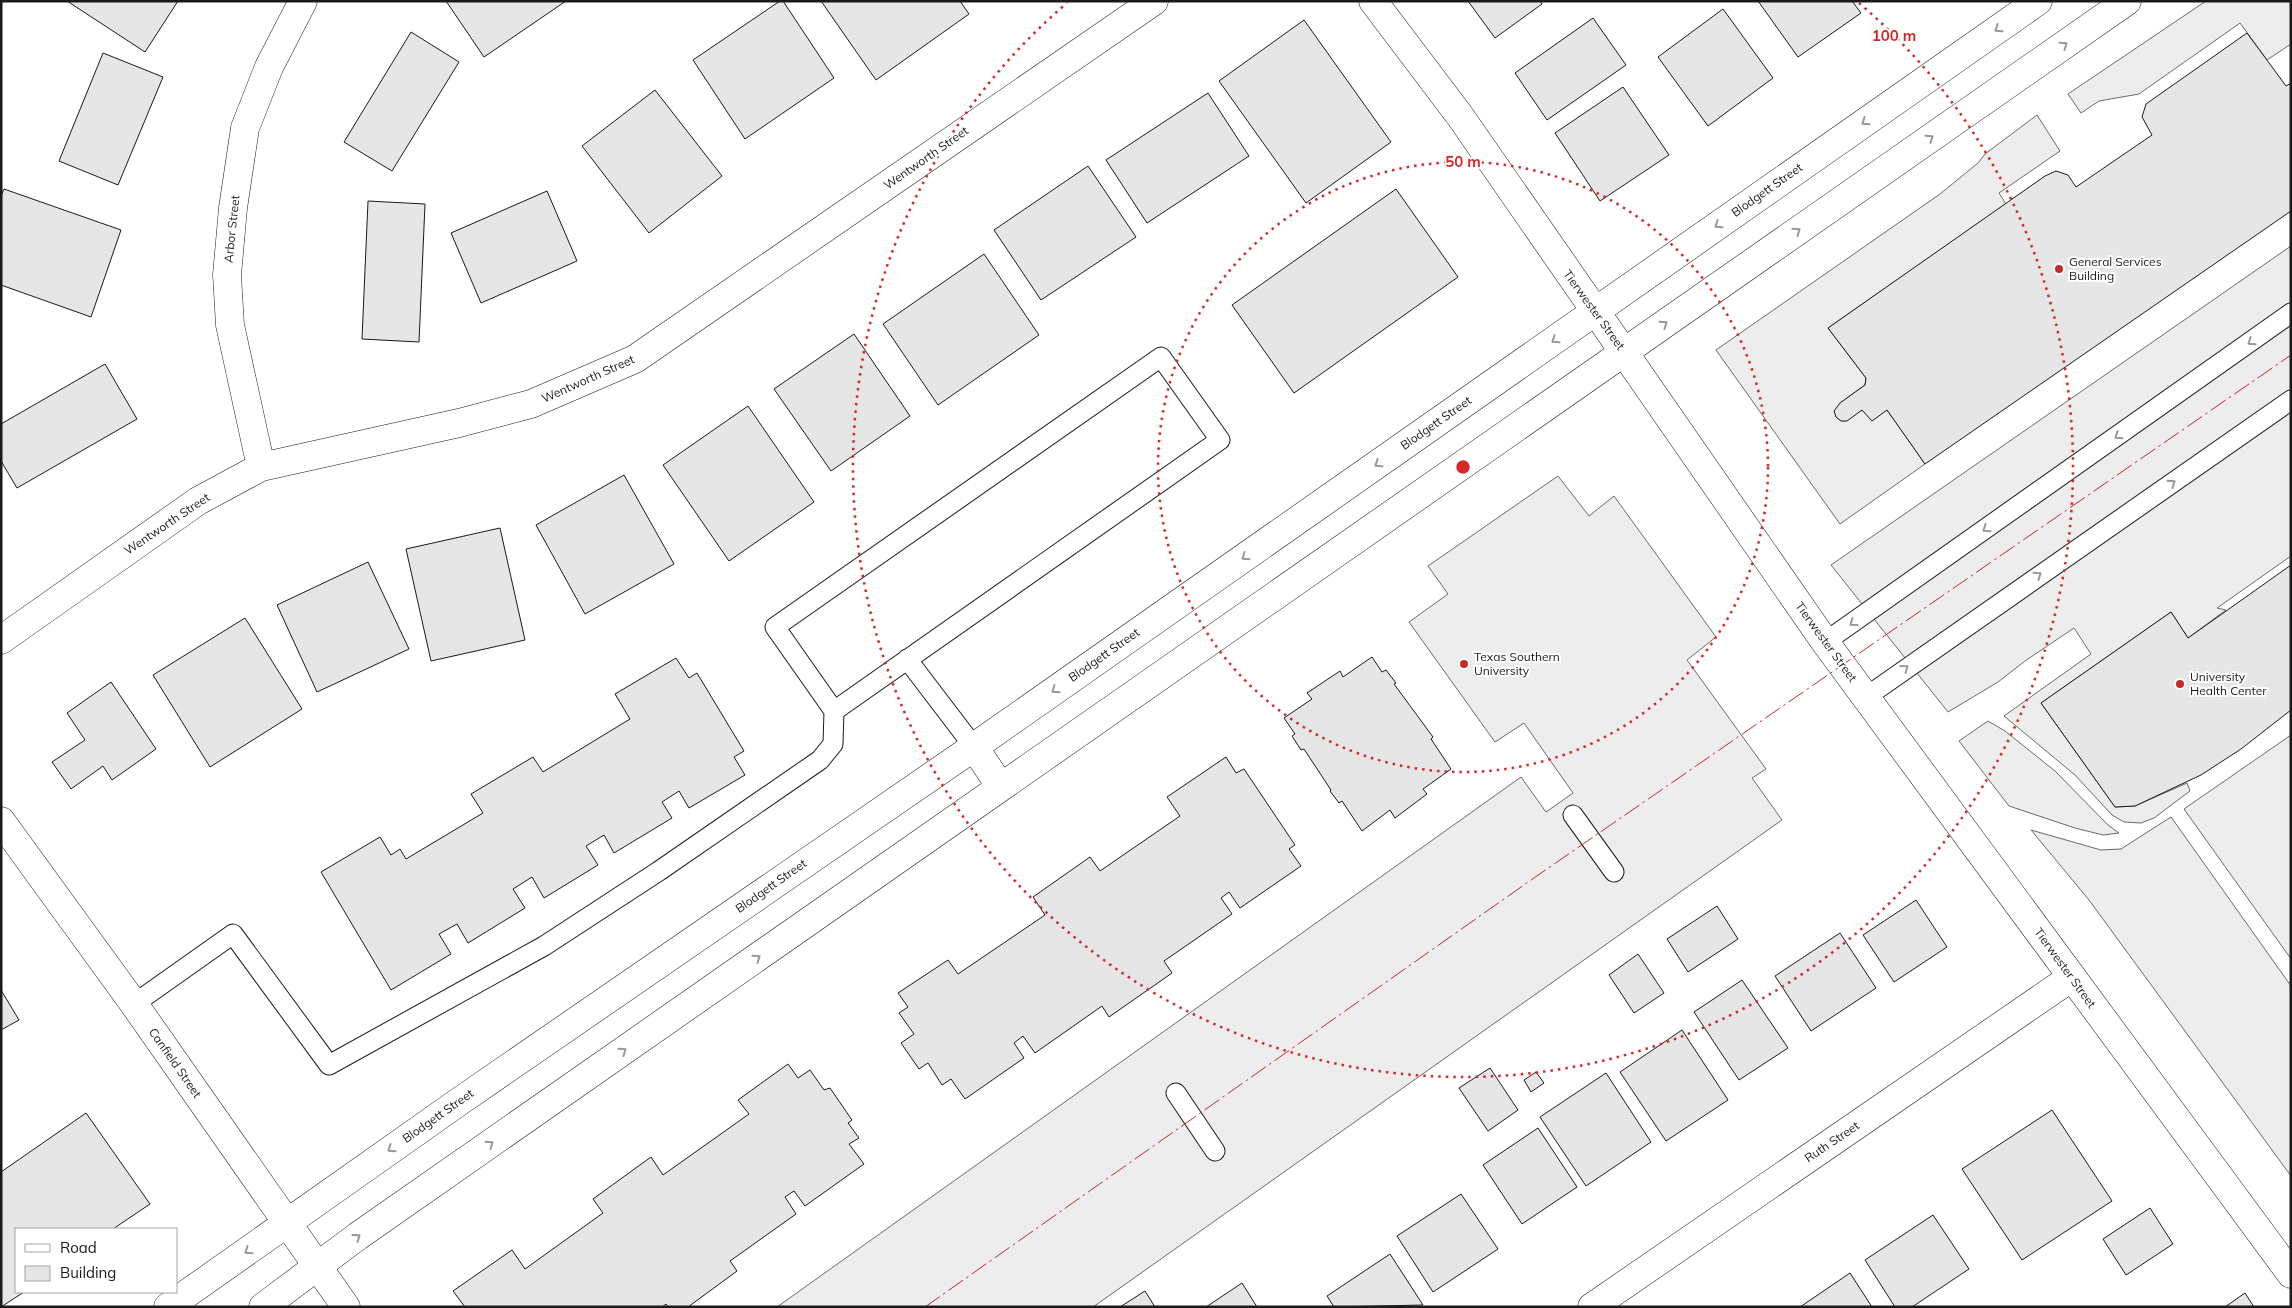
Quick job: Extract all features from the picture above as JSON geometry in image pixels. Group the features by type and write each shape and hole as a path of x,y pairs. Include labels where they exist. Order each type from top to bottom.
{"main road":[{"name":"Arbor Street","path":"261,467 230,325 227,275 233,208 245,128 270,67 303,1"},
{"name":"Wentworth Street","path":"1,640 198,501 261,467 460,423 531,404 635,359 1154,1"},
{"name":"Tierwester Street","path":"1373,1 1460,116 1594,312 1624,352 1825,642 2291,1274"},
{"name":"Blodgett Street","path":"168,1307 460,1101 974,747 2038,1"},
{"path":"262,1307 1001,787 2127,1"},
{"path":"974,747 1001,787"},
{"name":"Canfield Street","path":"1,821 134,1004 346,1307"},
{"name":"Ruth Street","path":"1592,1307 2072,977"}],"lane":[{"path":"1825,642 2291,314"},
{"path":"134,1004 233,934 329,1066 544,946 659,872 820,760 833,744 834,711 775,627 1161,356 1220,440 834,711"},
{"path":"1866,697 2291,400"},
{"path":"908,659 974,747"},
{"path":"1573,815 1614,872"},
{"path":"1176,1093 1215,1150"}],"shaded area":[{"path":"2206,1 2291,1 2291,44 2267,60 2240,23 2139,94 2099,101 2081,113 2068,94"},
{"path":"2037,115 2060,151 1999,193 2006,204 1828,328 1866,378 1865,385 1840,403 1835,411 1836,417 1841,421 1862,410 1872,420 1887,410 1925,464 1840,524 1716,350 1940,194 1978,163 1985,154"},
{"path":"2291,246 2291,556 2217,608 2226,610 2188,638 2171,612 2041,703 2115,807 2135,806 2187,783 2190,791 2154,818 2141,823 2124,822 2112,815 2075,775 2004,716 2091,654 2074,628 1998,682 1948,712 1831,565"},
{"path":"1558,476 1589,516 1614,496 1716,637 1687,660 1766,769 1752,778 1782,820 1093,1307 777,1307 1521,777 1546,812 1573,793 1524,723 1495,742 1409,622 1448,594 1428,566"},
{"path":"1988,721 2005,731 2055,771 2108,825 2119,833 2103,835 2075,828 2009,806 1959,741"},
{"path":"2291,735 2291,959 2184,809"},
{"path":"2171,817 2291,986 2291,1176 2089,900 2031,830 2101,850 2121,849"}],"building":[{"path":"67,1 178,1 145,52"},
{"path":"446,1 566,1 484,57"},
{"path":"780,1 783,1 834,78 745,139 693,60"},
{"path":"821,1 960,1 969,14 876,80"},
{"path":"1468,1 1540,1 1542,4 1495,38"},
{"path":"1758,1 1852,1 1861,13 1798,57"},
{"path":"1723,9 1773,78 1708,126 1658,57"},
{"path":"1593,18 1626,65 1547,120 1515,73"},
{"path":"1304,20 1391,142 1306,203 1219,81"},
{"path":"411,32 459,62 392,171 344,142"},
{"name":"General Services Building","path":"2247,33 2286,86 2291,83 2291,211 1925,464 1887,410 1872,421 1862,410 1847,421 1841,421 1836,417 1834,411 1840,403 1865,385 1866,378 1828,328 2045,176 2056,171 2068,175 2076,187 2152,135 2142,117 2146,104"},
{"path":"103,53 163,77 118,185 59,161"},
{"path":"1623,87 1669,155 1600,201 1555,133"},
{"path":"655,90 722,176 649,233 582,146"},
{"path":"1208,93 1249,156 1147,223 1106,160"},
{"path":"1088,166 1136,237 1041,300 994,230"},
{"path":"4,189 121,230 91,317 1,285 1,196"},
{"path":"1396,189 1458,277 1294,393 1232,305"},
{"path":"547,191 577,261 481,303 451,233"},
{"path":"368,201 425,204 419,342 362,339"},
{"path":"984,254 1039,335 938,405 883,324"},
{"path":"854,334 910,416 831,471 774,389"},
{"path":"105,364 137,419 17,488 1,461 1,424"},
{"path":"748,406 814,502 729,561 663,465"},
{"path":"624,475 674,564 585,614 536,525"},
{"path":"500,528 525,640 431,661 406,549"},
{"path":"368,562 409,649 317,692 277,605"},
{"name":"University Health Center","path":"2291,565 2291,710 2241,749 2201,775 2135,806 2115,807 2041,703 2171,612 2188,638"},
{"path":"245,618 302,709 210,767 153,675"},
{"path":"1372,657 1382,672 1386,670 1396,683 1394,684 1433,737 1431,739 1451,769 1423,789 1427,794 1395,818 1390,810 1362,831 1342,801 1339,803 1330,791 1304,749 1301,750 1292,736 1295,734 1284,718 1312,699 1307,693 1340,671 1343,677"},
{"path":"676,658 689,678 697,673 744,751 734,757 745,775 689,808 679,791 662,802 672,818 614,853 604,835 586,846 598,865 544,898 532,877 513,889 525,908 468,943 457,924 439,934 451,954 391,990 321,872 380,837 391,855 400,849 406,859 483,813 471,794 533,757 543,772 630,719 615,694"},
{"path":"111,682 156,749 112,780 103,766 71,789 52,762 85,740 67,713"},
{"path":"1226,757 1236,773 1244,769 1295,845 1289,849 1301,866 1240,908 1229,892 1221,898 1232,914 1164,961 1172,973 1109,1017 1102,1006 1035,1053 1023,1036 1014,1043 1024,1058 965,1099 951,1079 942,1085 928,1063 919,1069 901,1043 914,1034 899,1013 908,1007 898,993 948,960 958,974 1045,915 1033,897 1090,857 1100,871 1180,816 1167,797"},
{"path":"1916,900 1947,947 1894,982 1863,935"},
{"path":"1717,906 1738,939 1688,972 1667,939"},
{"path":"1840,933 1876,988 1811,1031 1775,976"},
{"path":"1638,954 1664,993 1634,1013 1609,975"},
{"path":"1742,980 1788,1048 1739,1080 1694,1012"},
{"path":"1,990 19,1020 1,1030"},
{"path":"1682,1030 1728,1100 1666,1141 1620,1072"},
{"path":"788,1064 798,1078 810,1070 824,1090 830,1088 852,1120 848,1123 859,1138 849,1144 864,1164 805,1206 794,1191 785,1197 796,1214 730,1261 737,1271 688,1307 668,1307 666,1304 662,1307 465,1307 453,1291 512,1250 525,1269 603,1213 593,1199 651,1157 663,1175 749,1114 738,1100"},
{"path":"1490,1068 1518,1110 1488,1131 1459,1088"},
{"path":"1536,1072 1544,1083 1531,1092 1524,1080"},
{"path":"1606,1073 1651,1142 1586,1186 1540,1117"},
{"path":"2052,1110 2112,1201 2022,1260 1962,1169"},
{"path":"86,1113 150,1204 114,1228 15,1228 15,1293 22,1293 1,1307 1,1172"},
{"path":"1538,1128 1577,1187 1522,1224 1483,1165"},
{"path":"1461,1194 1498,1249 1433,1292 1397,1236"},
{"path":"2150,1208 2173,1244 2126,1275 2103,1239"},
{"path":"1933,1215 1969,1269 1912,1307 1895,1307 1865,1260"},
{"path":"1390,1254 1423,1305 1334,1307 1327,1296"},
{"path":"1850,1273 1872,1307 1800,1307"},
{"path":"1242,1283 1257,1307 1206,1307"},
{"path":"1145,1291 1155,1307 1120,1307"},
{"path":"2245,1293 2254,1307 2225,1307"}],"power":[{"path":"925,1307 1531,880 2291,355"}],"place":[{"name":"General Services Building","path":"2059,269"},
{"name":"Texas Southern University","path":"1464,664"},
{"name":"University Health Center","path":"2180,684"}]}
